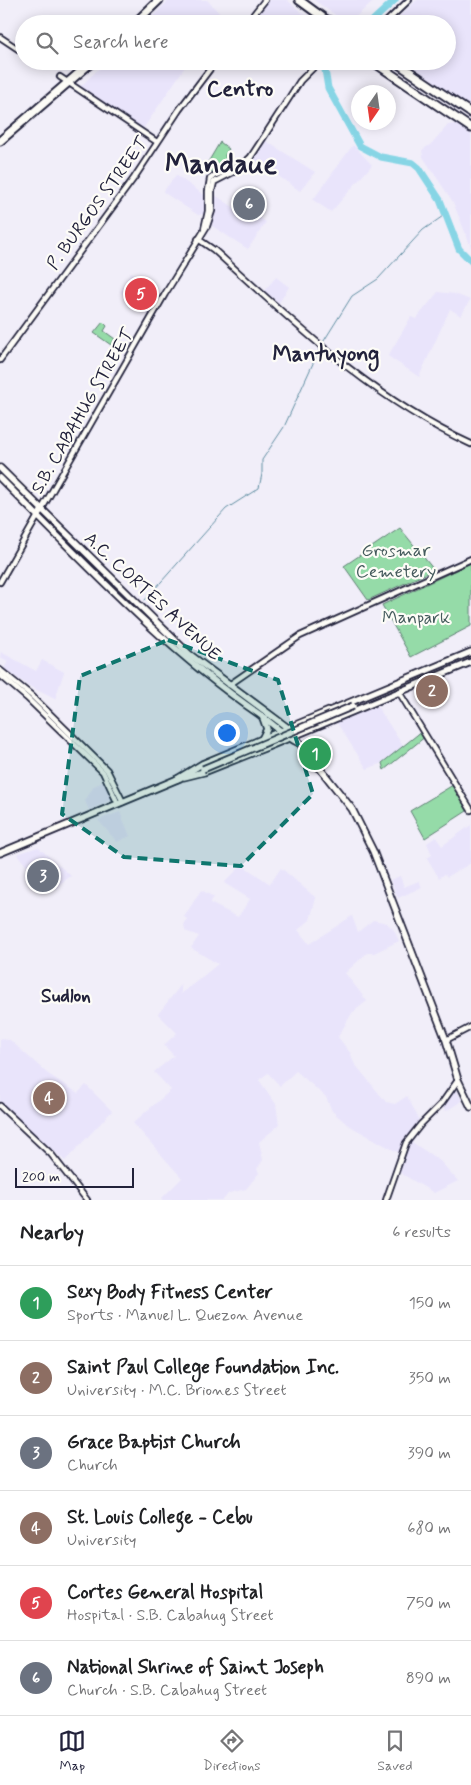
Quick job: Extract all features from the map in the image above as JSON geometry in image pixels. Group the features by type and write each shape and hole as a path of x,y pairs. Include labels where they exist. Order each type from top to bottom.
{"highway":[{"path":"143,15 159,0"},
{"path":"299,0 317,15"},
{"path":"0,142 83,70"},
{"path":"385,70 471,128"},
{"path":"407,70 471,113"}],"main road":[{"name":"A.C. CORTES AVENUE","path":"0,468 40,513 183,657 277,719 285,729 288,738"},
{"name":"A.C. CORTES AVENUE","path":"0,478 40,513"},
{"path":"177,779 202,764 471,652"},
{"path":"177,779 204,772 471,662"},
{"name":"A.C. CORTES AVENUE","path":"226,687 262,716 295,735 299,743"},
{"path":"0,853 355,705 382,690"},
{"path":"355,705 384,698"},
{"path":"262,716 267,727 262,739"},
{"path":"277,719 288,723 300,723"},
{"path":"300,723 300,728 305,731"},
{"path":"288,738 299,743 347,803 364,829 446,1040 458,1080 471,1107"}],"street":[{"path":"253,15 265,0"},
{"path":"393,15 409,0"},
{"path":"0,37 15,47"},
{"name":"P. BURGOS STREET","path":"0,360 134,178 179,110 209,70"},
{"name":"S.B. CABAHUG STREET","path":"0,582 204,229 212,181 241,170 300,81 311,70"},
{"path":"60,77 157,142"},
{"path":"198,239 214,250 318,343 405,408 471,444"},
{"path":"226,687 300,636 471,559"},
{"path":"0,670 74,740 103,772 120,803"},
{"path":"0,675 36,703"},
{"path":"399,692 471,810"},
{"path":"446,1040 471,1027"},
{"path":"386,1200 406,1143 421,1124 442,1104 458,1080"},
{"path":"0,1106 51,1154 87,1200"}],"highlighted area":[{"path":"168,640 278,680 313,794 241,866 124,857 62,814 80,676"}],"shaded area":[{"path":"169,0 207,0 221,15 154,15"},
{"path":"270,0 287,0 304,15 257,15"},
{"path":"314,0 374,0 358,15 335,15"},
{"path":"417,0 471,0 471,107 417,70 456,70 456,15 401,15"},
{"path":"98,70 183,70 143,129 80,87"},
{"path":"456,124 471,134 471,247 453,202 423,157 422,150 430,145 448,125"},
{"path":"266,141 315,172 300,191 254,159"},
{"path":"353,145 372,165 331,212 313,200"},
{"path":"176,175 204,195 204,214 198,215 163,192"},
{"path":"215,195 247,216 254,214 266,222 248,249 212,226"},
{"path":"131,272 162,297 150,316 120,292"},
{"path":"276,277 289,287 279,303 264,291"},
{"path":"438,292 455,294 470,300 461,316 450,309 419,377 388,356 411,317 416,319"},
{"path":"1,652 36,671 42,660 64,672 55,699 29,686 4,669 8,661 0,657"},
{"path":"376,704 403,746 382,763 367,769 337,723"},
{"path":"105,781 114,799 89,810 85,801 94,786"},
{"path":"120,812 130,836 117,842 98,820"},
{"path":"471,825 471,863 447,877 445,874 439,878 427,858 432,855 427,843 436,837 442,846"},
{"path":"38,847 71,876 61,883 57,889 28,868 17,854"},
{"path":"242,865 270,884 281,868 316,898 310,920 298,930 309,944 352,916 358,932 373,920 387,923 394,930 399,941 374,953 367,953 345,973 367,1001 352,1013 338,1037 351,1054 354,1063 386,1102 395,1104 407,1096 419,1119 399,1153 348,1125 332,1111 326,1097 296,1071 280,1086 268,1073 259,1080 276,1104 279,1125 259,1142 263,1160 257,1169 259,1173 246,1189 229,1193 223,1200 160,1200 182,1178 133,1123 171,1090 154,1072 174,1056 164,1045 177,1033 158,1014 181,985 181,994 218,964 191,948 199,936 185,931 184,925 187,919 184,917 201,890 214,897 210,903 238,917 250,899 224,883"},
{"path":"400,876 404,887 419,881 422,887 398,898 390,880"},
{"path":"0,1039 10,1040 48,1074 78,1093 86,1085 112,1111 65,1161 0,1102"},
{"path":"456,1088 462,1101 446,1111 443,1107"},
{"path":"409,1140 440,1161 458,1181 434,1193 397,1171"}],"green space":[{"path":"220,142 229,149 225,155 226,160 233,165 210,172 204,169"},
{"path":"103,322 107,326 104,331 115,339 111,345 94,333"},
{"name":"Grosmar Cemetery","path":"400,528 434,570 368,600 344,566"},
{"name":"Manpark","path":"471,563 471,626 411,657 382,605"},
{"path":"422,731 426,736 384,770 382,763"},
{"path":"453,785 467,811 425,838 410,811"}],"waterway":[{"path":"379,15 395,0"},
{"path":"325,70 328,88 360,146 381,157 413,163 419,168 440,200 459,249 471,261"},
{"path":"322,344 352,296 378,279 423,230 446,214"},
{"path":"145,600 226,509 259,488 262,460 284,427 320,348"}],"place":[{"name":"National Shrine of Saint Joseph","path":"249,204"},
{"name":"Cortes General Hospital","path":"141,294"},
{"name":"Saint Paul College Foundation Inc.","path":"432,691"},
{"name":"Sexy Body Fitness Center","path":"315,754"},
{"name":"Grace Baptist Church","path":"43,876"},
{"name":"St. Louis College - Cebu","path":"49,1098"}],"district":[{"name":"Centro","path":"240,88"},
{"name":"Mandaue","path":"221,163"},
{"name":"Mantuyong","path":"326,353"},
{"name":"Sudlon","path":"66,995"}]}
